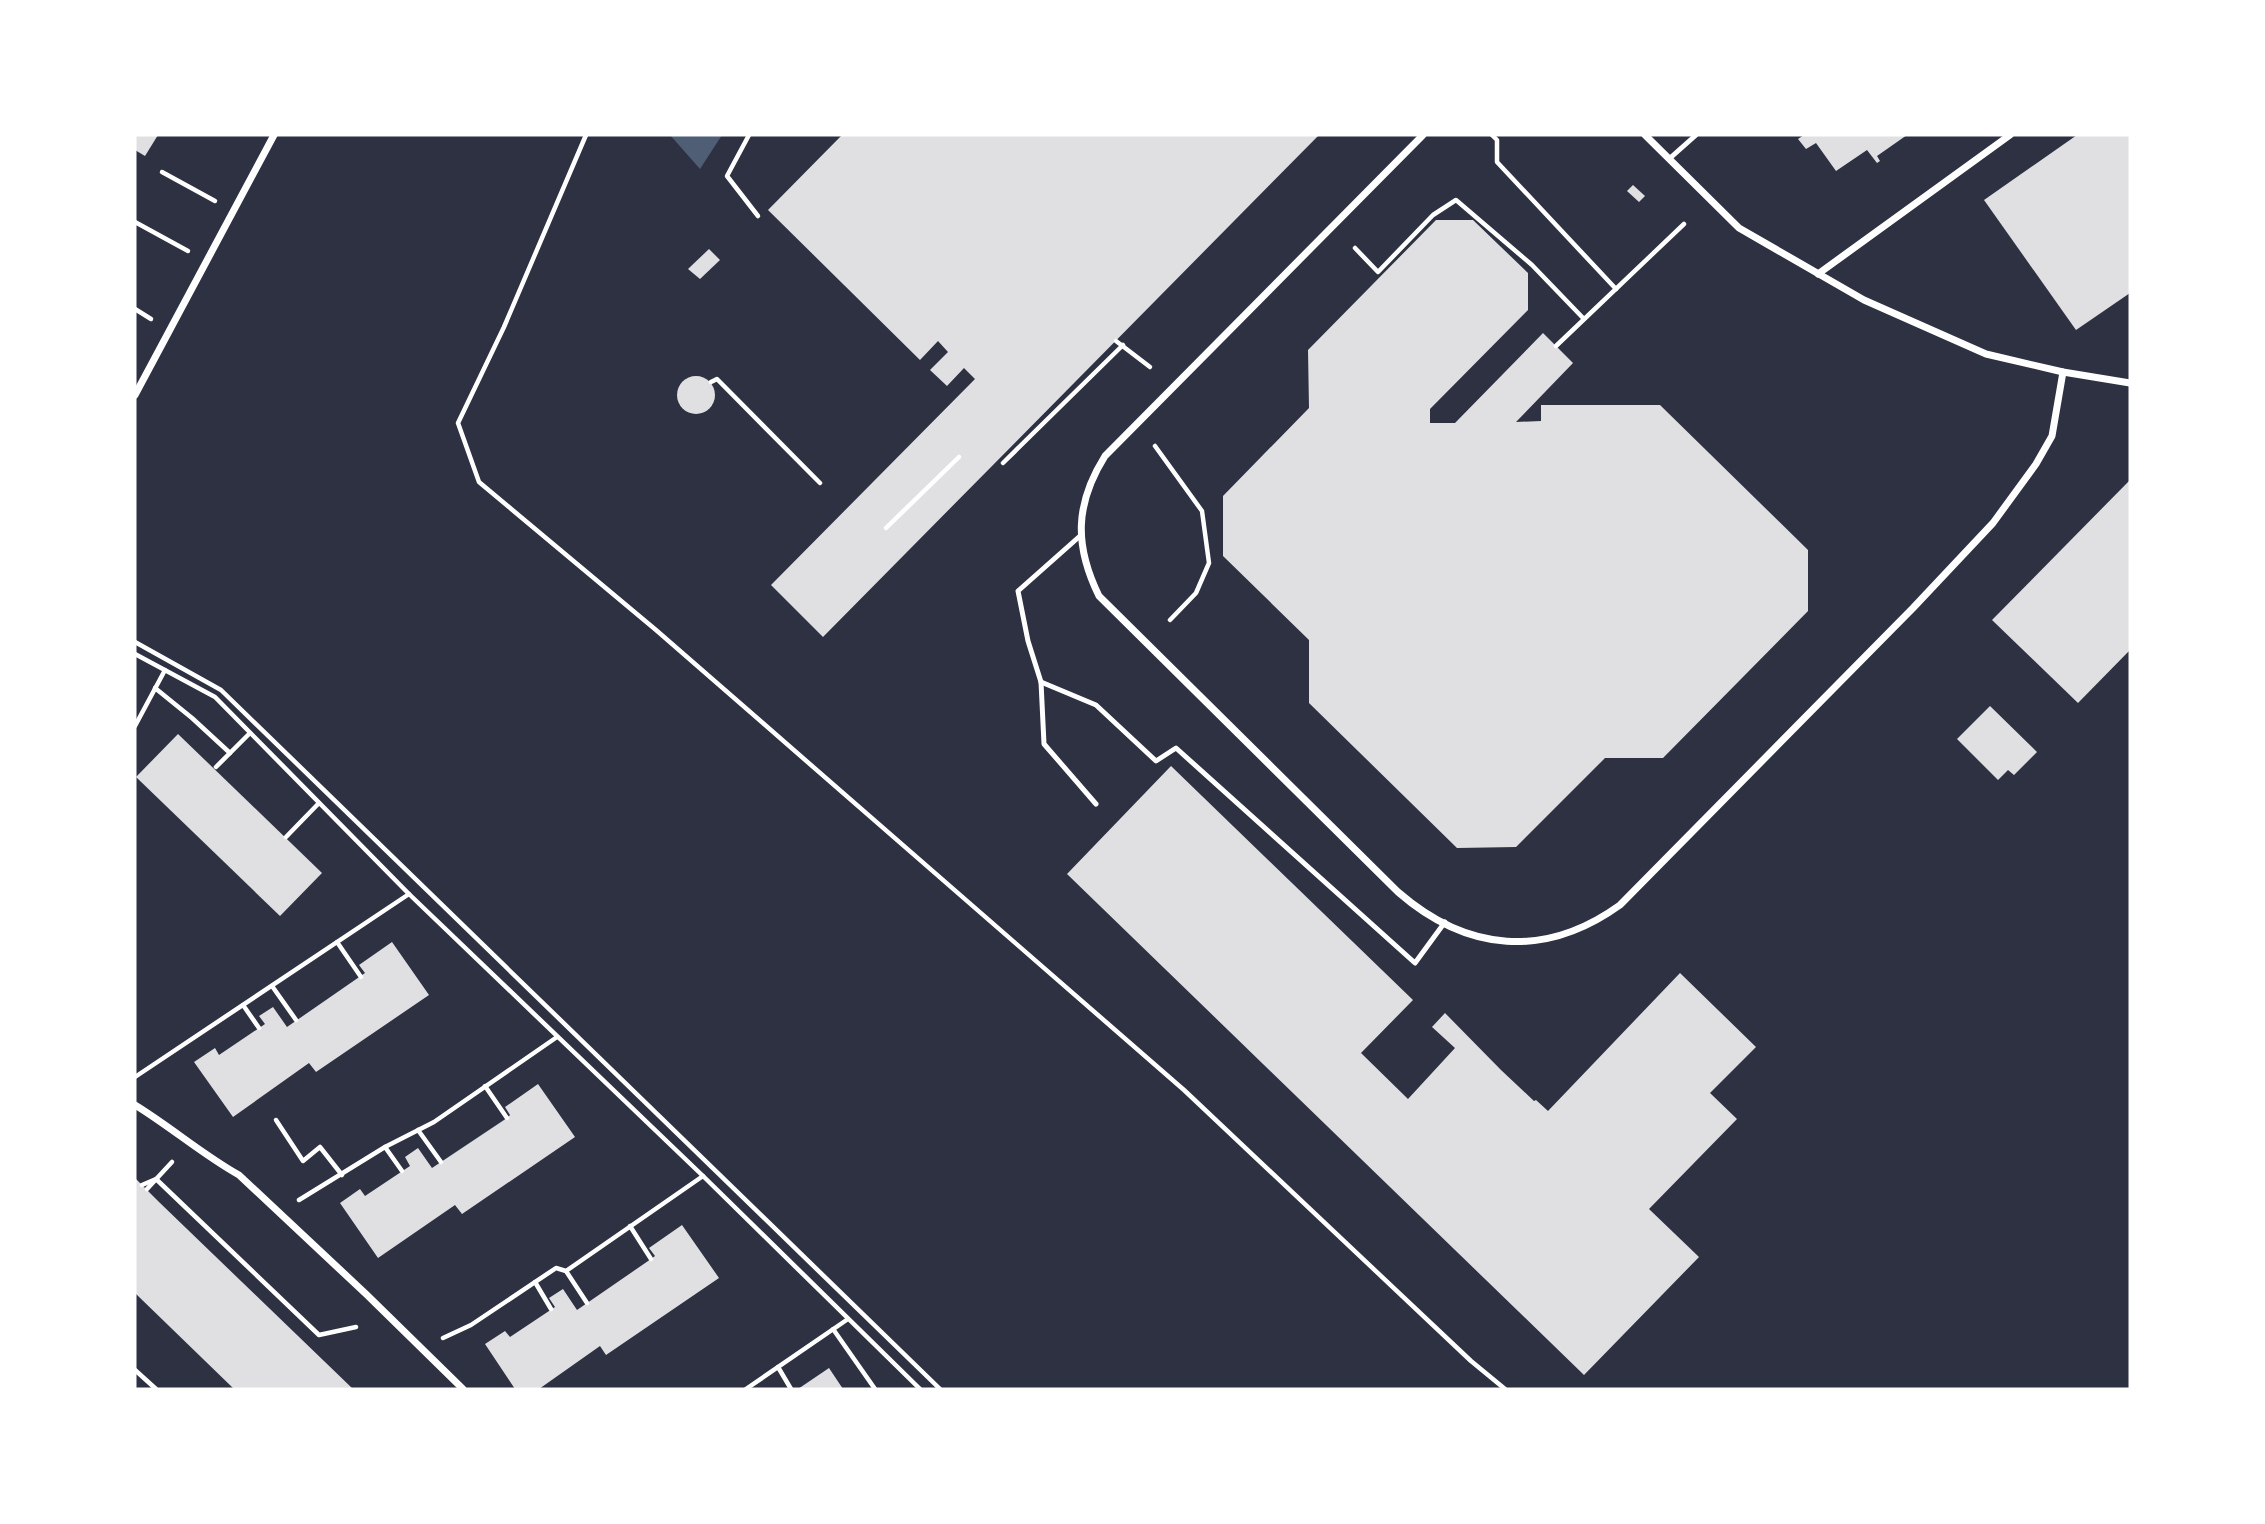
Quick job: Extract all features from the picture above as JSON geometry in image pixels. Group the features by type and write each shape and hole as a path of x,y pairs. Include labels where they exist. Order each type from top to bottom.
{"street":[{"path":"135,395 274,135"},
{"path":"1423,135 1105,456 1093,474 1086,494 1080,536 1090,577 1099,596 1398,892 1419,909 1468,934 1497,941 1553,939 1600,920 1620,905 1913,608 1993,523 2036,464 2052,436 2063,372"},
{"path":"1645,135 1739,228 1864,300 1986,354 2063,372 2130,383"},
{"path":"1818,274 2010,135"},
{"path":"135,1105 191,1142 215,1162 239,1175 463,1389"}],"lane":[{"path":"1669,159 1696,135"},
{"path":"1080,536 1018,591 1028,641 1041,682 1044,744 1096,804"},
{"path":"1041,682 1096,705 1156,761 1176,748 1415,963 1445,922"}],"path":[{"path":"586,135 504,327 458,423 479,482 656,630 1184,1090 1471,1361 1505,1389"},
{"path":"749,135 727,176 758,216"},
{"path":"1492,135 1497,140 1497,162 1616,289"},
{"path":"162,172 235,210"},
{"path":"1355,248 1378,272 1433,215 1456,200 1532,265 1584,320"},
{"path":"135,222 207,261"},
{"path":"1556,346 1684,224"},
{"path":"1116,341 1150,368"},
{"path":"1003,463 1123,345"},
{"path":"711,382 717,379 820,483"},
{"path":"1155,446 1202,511 1209,564 1196,593 1170,620"},
{"path":"886,528 959,457"},
{"path":"135,642 221,690 940,1389"},
{"path":"135,654 215,697 410,894 920,1389"},
{"path":"135,726 166,670"},
{"path":"155,688 230,754"},
{"path":"216,767 250,733"},
{"path":"286,837 319,803"},
{"path":"135,1077 410,894"},
{"path":"337,942 361,976"},
{"path":"272,986 296,1020"},
{"path":"243,1005 259,1028"},
{"path":"295,1203 385,1147 434,1122 557,1037"},
{"path":"485,1086 507,1118"},
{"path":"276,1120 303,1161 320,1147 342,1175"},
{"path":"418,1130 441,1162"},
{"path":"385,1147 402,1171"},
{"path":"147,1189 172,1162"},
{"path":"566,1271 703,1176"},
{"path":"142,1185 156,1179"},
{"path":"156,1179 319,1335 356,1327"},
{"path":"631,1226 652,1259"},
{"path":"439,1340 471,1325 556,1268 566,1271 587,1303"},
{"path":"535,1282 551,1309"},
{"path":"746,1389 848,1319"},
{"path":"833,1329 875,1389"},
{"path":"778,1367 791,1389"},
{"path":"135,1370 156,1389"}],"water":[{"path":"670,135 722,135 700,169"}],"building":[{"path":"135,135 158,135 145,156 135,150"},
{"path":"842,135 1319,135 823,637 771,585 975,379 964,368 947,386 930,370 948,352 938,341 920,360 768,210"},
{"path":"1804,135 1907,135 1877,156 1880,161 1877,163 1867,150 1836,171 1816,143 1806,149 1798,139"},
{"path":"2077,135 2130,135 2130,293 2076,330 1984,200"},
{"path":"1633,185 1645,196 1639,202 1627,191"},
{"path":"1436,220 1473,220 1528,273 1528,310 1430,409 1430,423 1455,423 1543,333 1573,363 1516,422 1541,421 1541,405 1660,405 1808,550 1808,611 1663,758 1605,758 1516,847 1457,848 1309,703 1309,640 1223,556 1223,496 1309,408 1308,350"},
{"path":"709,249 720,260 700,279 688,269"},
{"path":"696,376 710,381 715,395 710,409 696,414 682,409 677,395 682,381"},
{"path":"2130,480 2130,650 2078,703 1992,620"},
{"path":"1990,706 2037,752 2014,775 2008,770 1998,780 1957,739"},
{"path":"178,734 322,873 280,916 136,777"},
{"path":"1171,766 1413,1000 1361,1053 1408,1099 1455,1048 1432,1027 1445,1013 1501,1070 1548,1111 1680,973 1756,1047 1710,1093 1737,1119 1649,1209 1699,1257 1584,1375 1067,874"},
{"path":"392,942 429,995 316,1072 309,1063 233,1117 194,1062 215,1048 219,1055 265,1024 259,1016 273,1007 287,1027 365,973 359,965"},
{"path":"538,1084 575,1137 462,1214 455,1205 378,1258 340,1203 360,1189 365,1196 410,1166 405,1157 418,1148 432,1168 507,1118 510,1115 505,1107"},
{"path":"135,1178 353,1389 234,1389 135,1293"},
{"path":"682,1225 719,1278 606,1355 600,1346 539,1389 515,1389 485,1344 505,1331 510,1337 555,1307 549,1298 563,1289 577,1310 655,1256 649,1248"},
{"path":"829,1368 843,1389 798,1389"}]}
